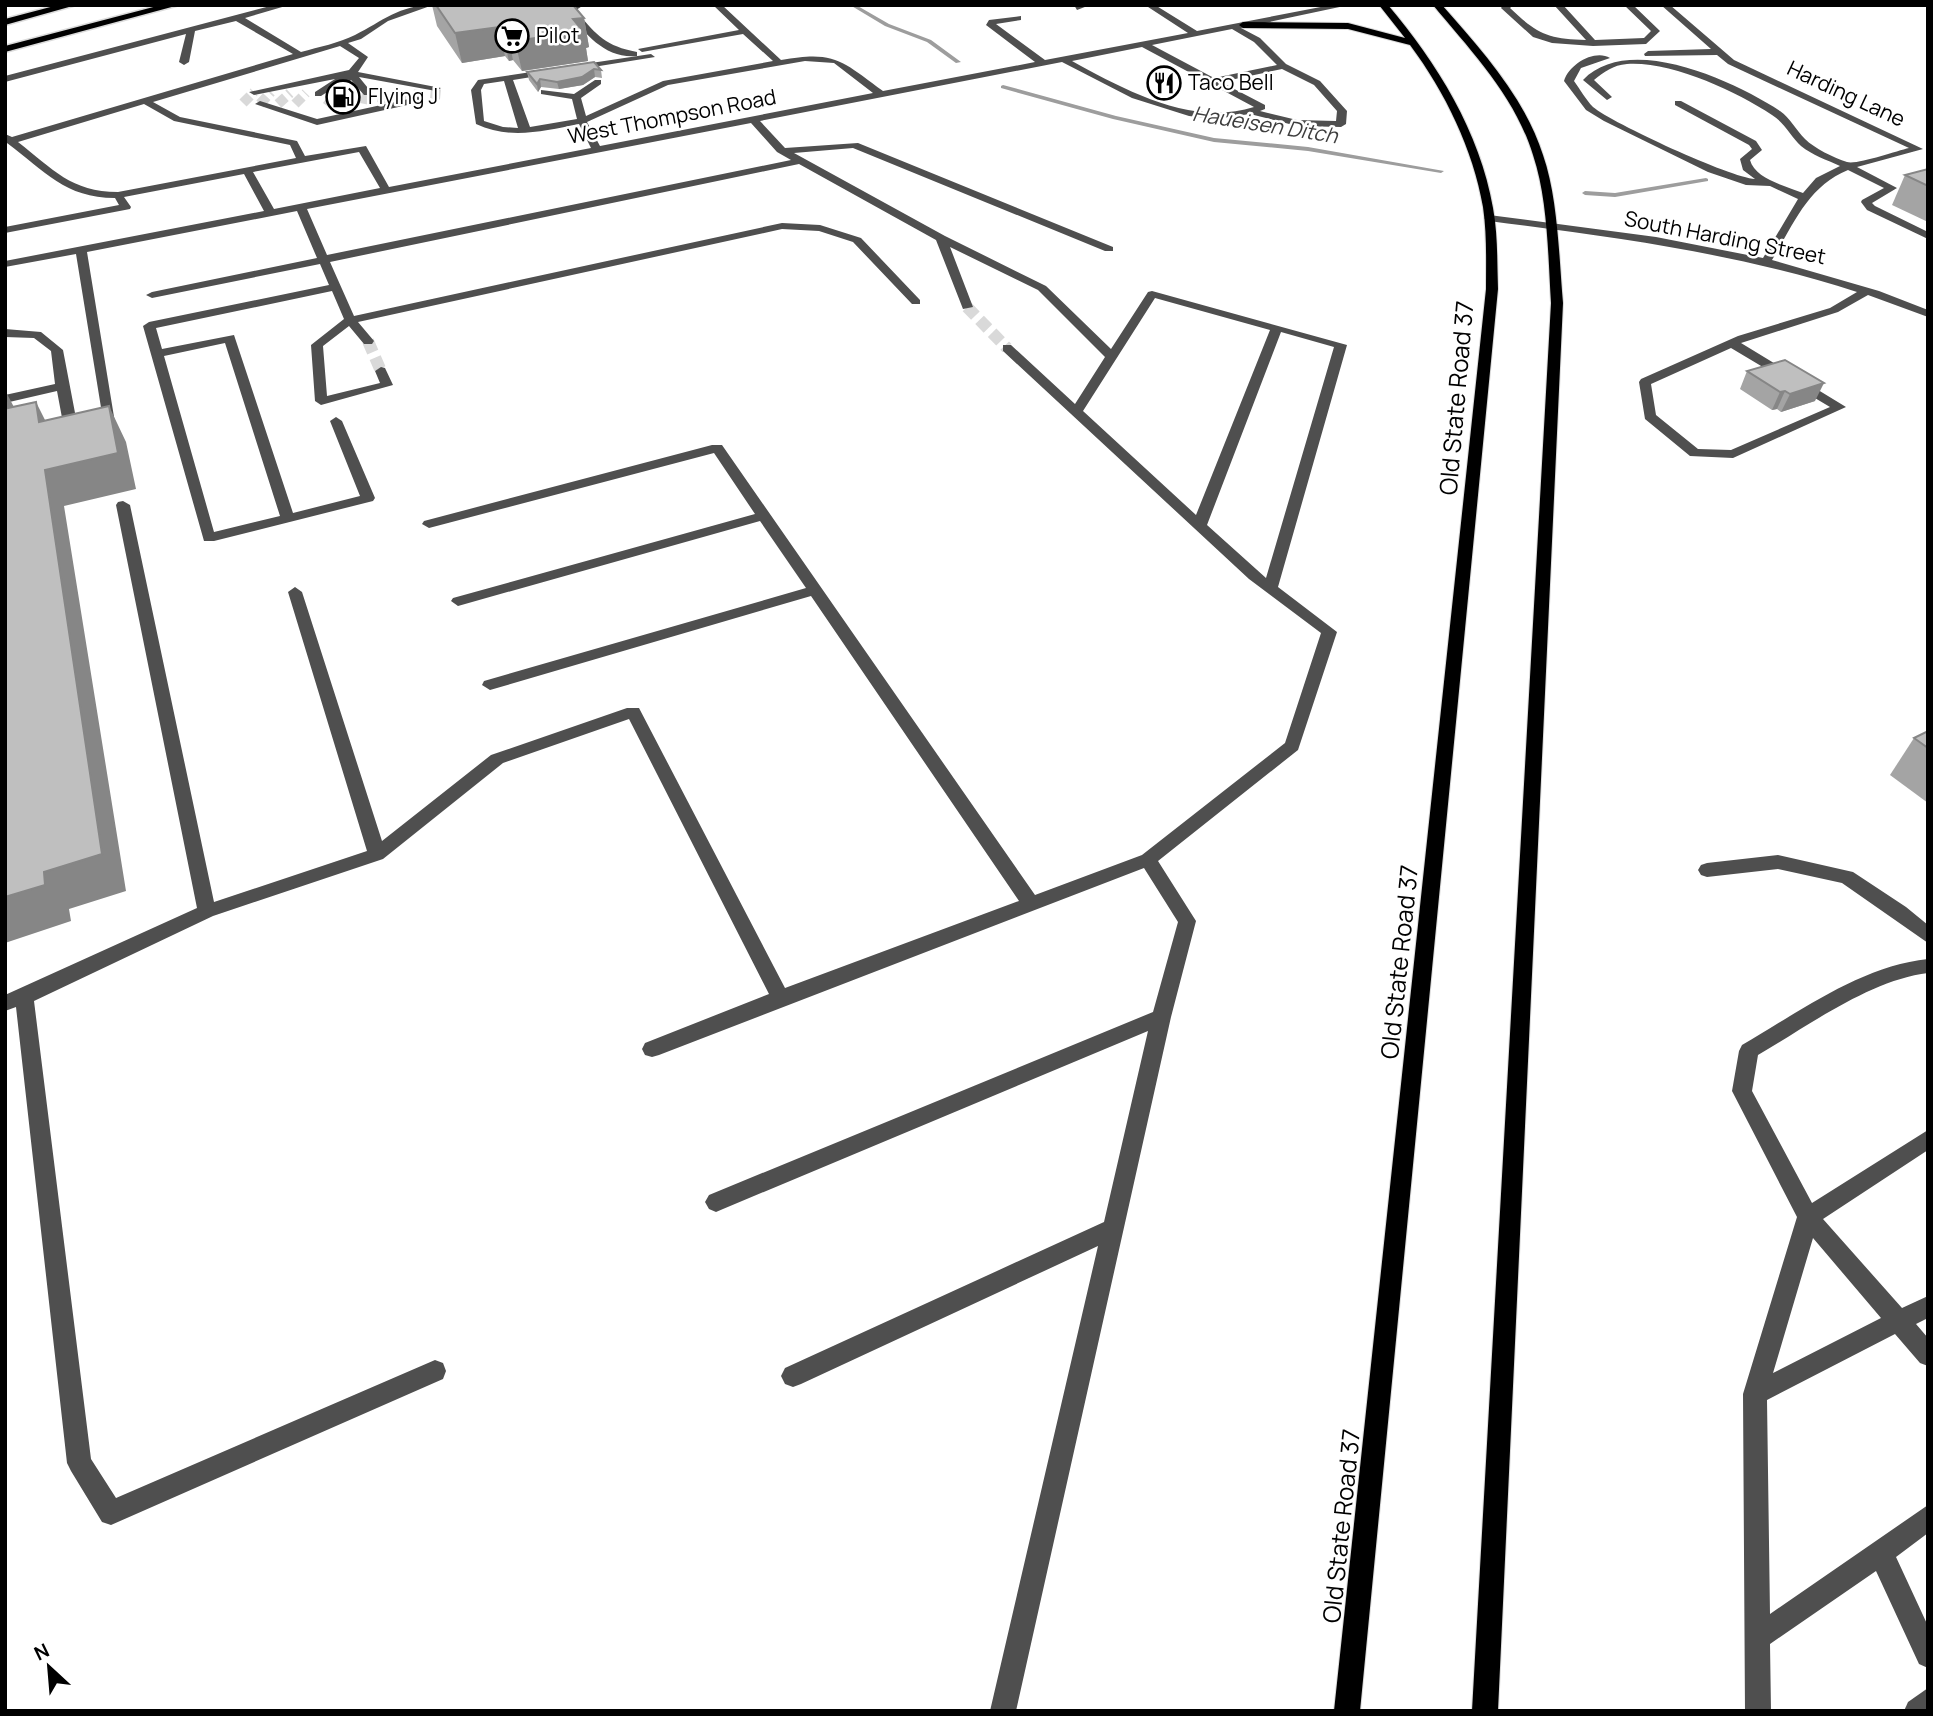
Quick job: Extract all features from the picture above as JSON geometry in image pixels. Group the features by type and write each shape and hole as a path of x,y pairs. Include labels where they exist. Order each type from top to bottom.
{"highway":[{"path":"5,22 71,5"},
{"path":"5,49 174,5"}],"main road":[{"path":"1383,5 1414,43 1450,104 1474,155 1489,218"},
{"path":"1437,5 1479,52 1524,120 1539,156 1552,226 1558,303 1485,1711"},
{"path":"1238,26 1348,26 1414,43"},
{"name":"Old State Road 37","path":"1347,1711 1488,350 1492,289 1489,218"}],"street":[{"path":"5,79 285,5"},
{"path":"8,139 302,56 358,37 384,19 429,5"},
{"path":"579,5 571,9 573,13 605,48 656,67"},
{"path":"717,5 780,63"},
{"path":"1149,5 1198,35"},
{"name":"West Thompson Road","path":"5,264 1345,5"},
{"path":"1509,5 1505,8 1529,32 1544,41 1646,41 1656,31 1628,5"},
{"path":"1558,5 1592,43"},
{"name":"Harding Lane","path":"1665,5 1717,52 1746,70 1925,150"},
{"path":"238,18 302,56"},
{"path":"1018,18 986,21 1045,65"},
{"path":"1238,26 1257,40 1283,66 1317,83 1342,111 1341,124 1297,123 1252,112"},
{"path":"184,62 191,30"},
{"path":"656,67 642,49 745,31"},
{"path":"335,95 364,57 341,43"},
{"path":"1066,61 1128,94 1165,106 1236,117 1262,107 1146,45"},
{"path":"1717,52 1621,55 1600,59 1581,63 1571,73 1569,81 1589,108 1618,124 1712,170 1746,182 1771,183"},
{"path":"536,82 557,74 656,67 780,63 805,58 835,61 883,96"},
{"path":"1607,97 1588,80 1596,69 1616,63 1635,62 1685,70 1777,113 1808,147 1892,188 1866,202 1871,208 1928,236"},
{"path":"1212,81 1283,66"},
{"path":"589,72 508,77 481,82 476,90 479,122 500,130 524,130 582,121 656,67"},
{"path":"350,73 384,92"},
{"path":"306,93 350,73"},
{"path":"318,94 350,73"},
{"path":"350,73 351,95"},
{"path":"306,133 366,99 350,73"},
{"path":"289,93 350,73 403,91"},
{"path":"145,101 158,111 177,119 306,133 435,94 350,73 254,92"},
{"path":"271,92 350,73 419,95 306,133"},
{"path":"557,74 573,75"},
{"path":"508,77 524,130"},
{"path":"177,92 180,81"},
{"path":"544,92 576,97 598,82"},
{"path":"580,85 576,97 582,121 597,150"},
{"path":"562,89 576,97"},
{"path":"243,103 306,133 400,102"},
{"path":"306,133 382,103"},
{"path":"1678,103 1753,143 1757,150 1745,159 1747,168 1771,183 1805,198"},
{"path":"260,104 306,133"},
{"path":"278,104 306,133"},
{"path":"295,104 306,133"},
{"path":"302,159 308,104"},
{"path":"306,133 327,106"},
{"path":"306,133 345,106"},
{"path":"754,120 783,151 800,161 941,238 1042,288 1111,356"},
{"path":"8,139 72,188 95,195 118,195 362,148 387,192"},
{"path":"783,151 826,145 854,145 1109,249"},
{"name":"Harding Lane","path":"1766,262 1805,198 1821,180 1850,168 1925,150"},
{"path":"152,295 800,161"},
{"path":"247,170 271,213"},
{"path":"5,230 126,207 118,195"},
{"path":"301,208 350,320 368,341"},
{"name":"South Harding Street","path":"1489,218 1703,249 1766,262 1866,291 1928,314"},
{"path":"381,371 387,385 321,401 317,345 350,320 782,226 820,228 857,240 916,302"},
{"path":"941,238 967,307"},
{"path":"81,250 112,439"},
{"path":"336,288 149,326 209,538 368,498 336,421"},
{"path":"1732,343 1840,407 1732,454 1695,453 1650,416 1645,382 1732,343 1834,310 1866,291"},
{"path":"1076,412 1152,294 1341,345 1270,589"},
{"path":"1199,526 1277,327"},
{"path":"5,333 37,335 57,351 74,441"},
{"path":"157,354 230,338 288,518"},
{"path":"652,1049 1148,860 1292,746 1329,632 1270,589 1007,348"},
{"path":"5,399 62,386"},
{"path":"429,524 717,448 1031,904"},
{"path":"122,505 207,911"},
{"path":"458,601 763,516"},
{"path":"490,685 814,590"},
{"path":"295,592 377,854"},
{"path":"435,1371 111,1513 79,1463 15,1000 207,911 377,854 497,759 633,712 780,998"},
{"path":"1003,1711 1161,1017 1187,921 1148,860"},
{"path":"1707,870 1778,862 1847,877 1900,912 1928,936"},
{"path":"1928,966 1920,965 1891,975 1819,1010 1749,1051 1742,1091 1808,1217 1928,1355"},
{"path":"716,1202 1161,1017"},
{"path":"1758,1711 1755,1394 1808,1217 1928,1139"},
{"path":"793,1376 1114,1228"},
{"path":"1755,1394 1928,1306"},
{"path":"1758,1637 1881,1553 1928,1517"},
{"path":"1881,1553 1928,1655"},
{"path":"1917,1711 1928,1701"}],"building":[{"path":"436,5 573,5 584,18 573,19 583,31 515,41 507,31 502,31 499,27 455,33"},
{"path":"594,62 601,70 594,69 582,77 557,82 540,79 537,84 527,72"},
{"path":"1928,169 1928,186 1905,175"},
{"path":"1785,360 1824,383 1790,394 1780,392 1747,371"},
{"path":"5,392 8,408 36,402 39,422 109,406 118,453 45,470 102,854 44,872 45,885 5,897"},
{"path":"1928,731 1928,748 1914,738"}],"waterway":[{"name":"Haueisen Ditch","path":"852,5 887,25 929,41 958,62"},
{"name":"Haueisen Ditch","path":"1003,87 1115,118 1214,140 1308,149 1441,171"},
{"name":"Haueisen Ditch","path":"1585,193 1615,195 1706,180"}],"tunnel":[{"path":"435,99 436,88"},
{"path":"418,100 419,89"},
{"path":"400,102 403,91"},
{"path":"243,103 254,92"},
{"path":"260,104 271,92"},
{"path":"382,103 384,92"},
{"path":"278,104 290,93"},
{"path":"295,104 306,93"},
{"path":"365,104 367,93"},
{"path":"327,106 335,95"},
{"path":"345,106 351,95"},
{"path":"967,307 1007,348"},
{"path":"368,341 381,371"}],"place":[{"name":"Pilot","path":"512,36"},
{"name":"Taco Bell","path":"1164,83"},
{"name":"Flying J","path":"343,97"}]}
